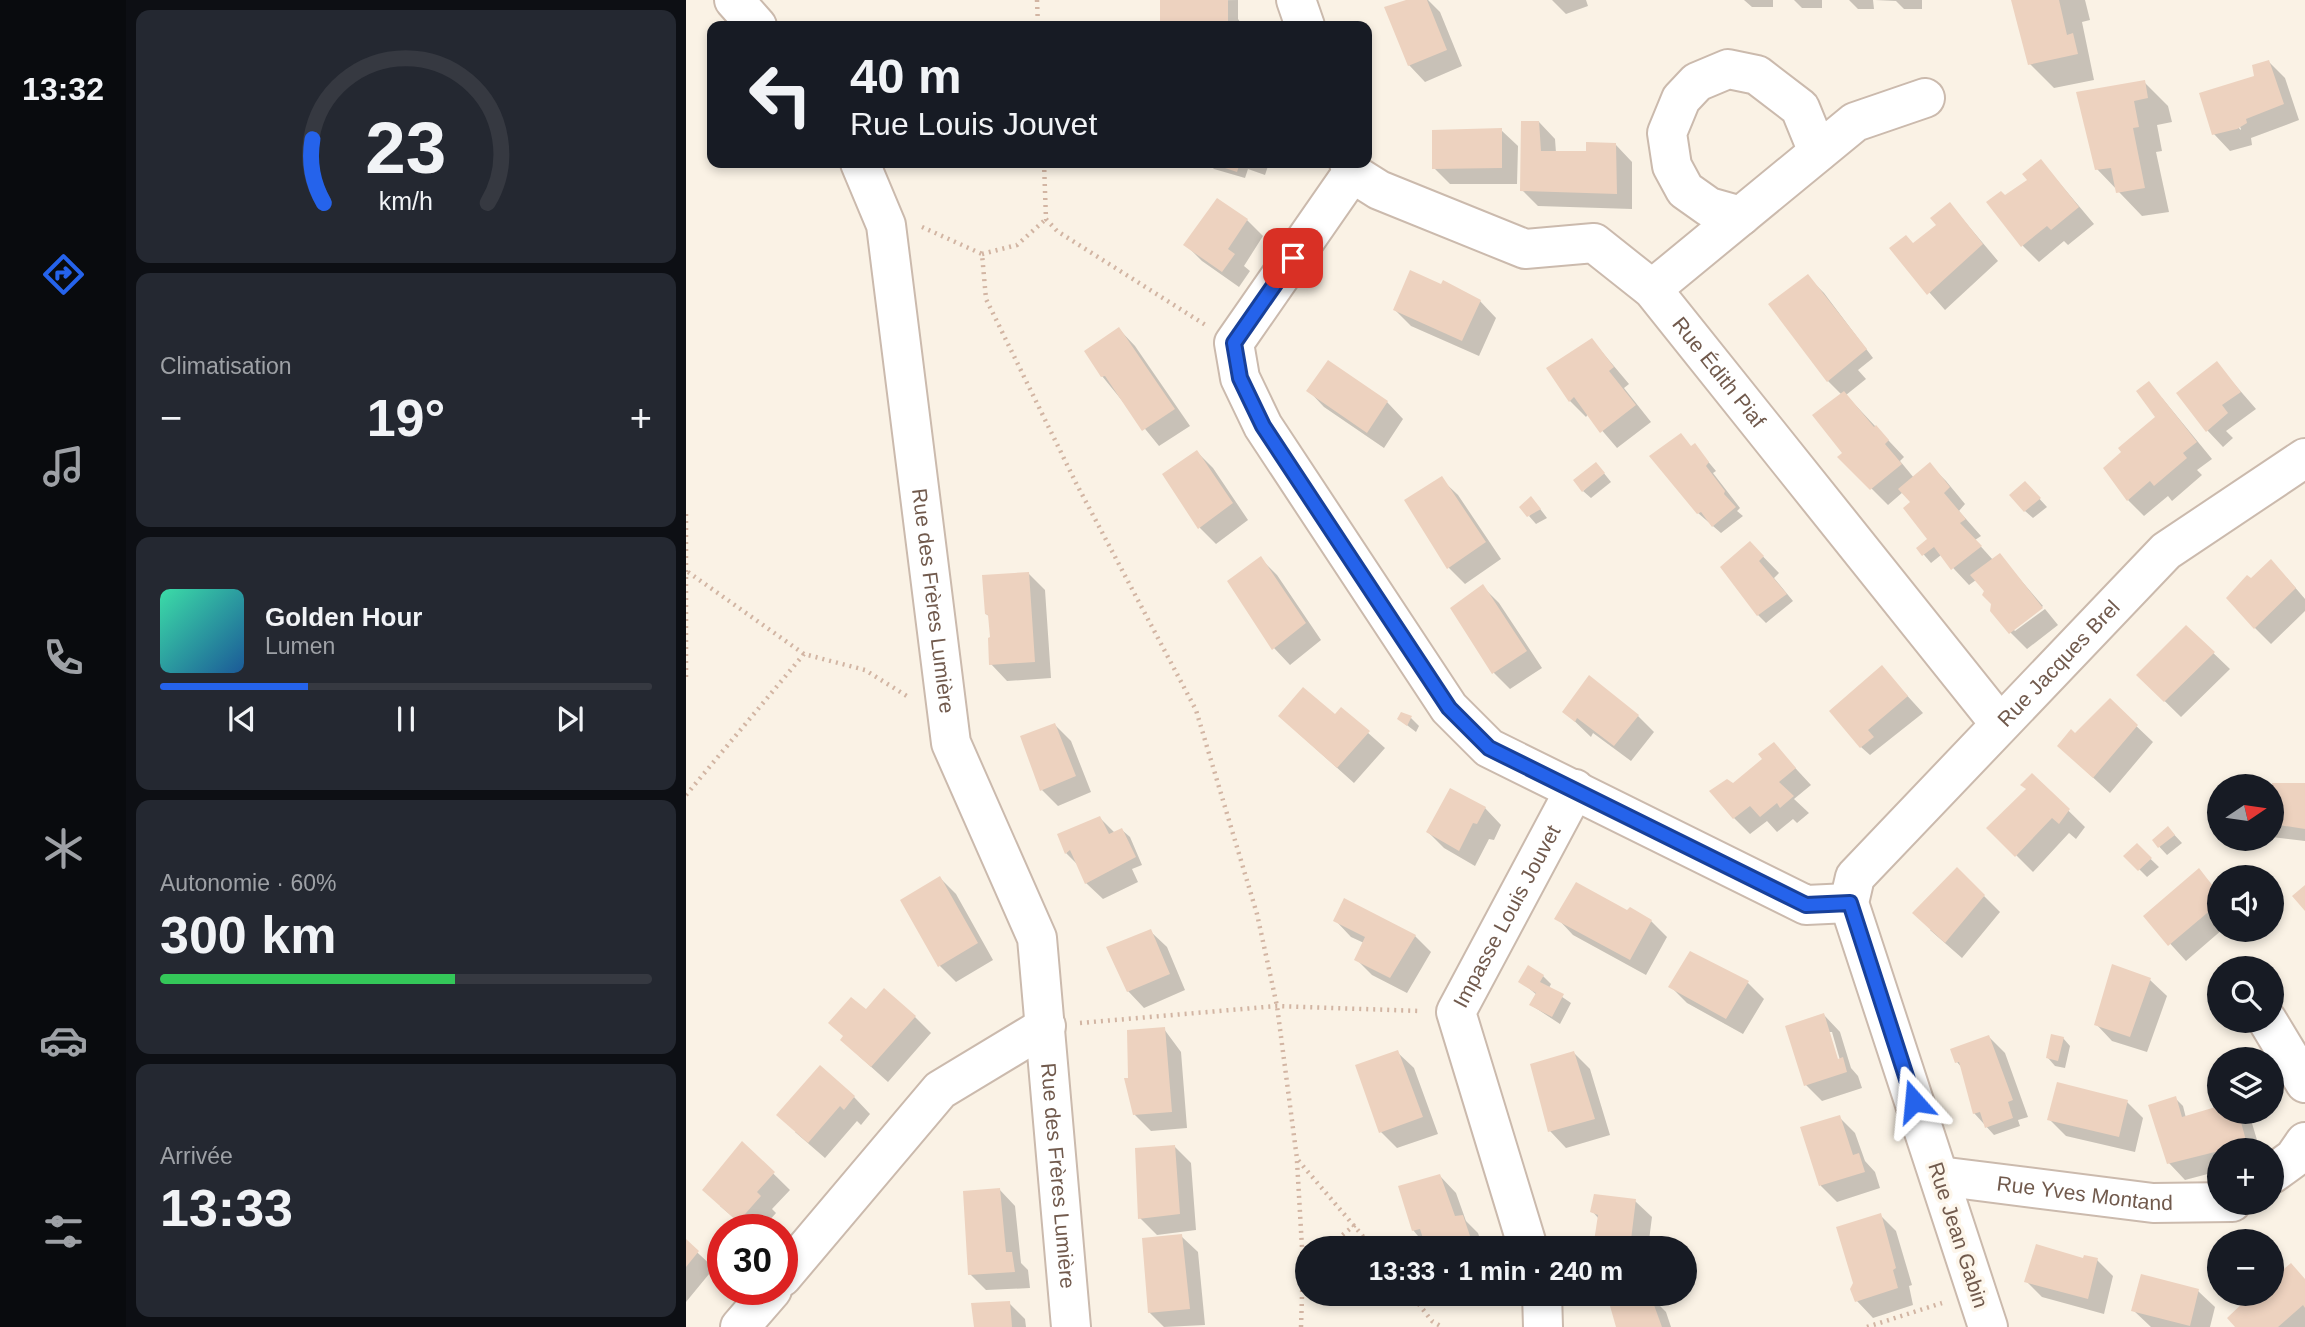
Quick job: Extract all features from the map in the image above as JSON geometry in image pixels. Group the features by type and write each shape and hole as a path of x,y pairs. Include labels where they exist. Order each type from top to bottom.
{"street":[{"path":"734,0 753,21"},
{"path":"1296,0 1303,21"},
{"path":"1741,216 1709,207 1685,190 1671,166 1667,133 1681,99 1697,82 1728,69 1757,75 1800,107 1818,152"},
{"path":"1652,289 1855,122 1925,98"},
{"name":"Rue des Frères Lumière","path":"862,168 886,225 951,743 1037,938 1071,1327"},
{"path":"1350,168 1234,343 1240,378 1263,426 1449,708 1489,748 1806,905 1850,903"},
{"name":"Rue Édith Piaf","path":"1350,168 1379,190 1525,249 1594,243 1652,289 2000,724"},
{"name":"Rue Jacques Brel","path":"1850,903 1855,877 2166,551 2305,458"},
{"name":"Impasse Louis Jouvet","path":"1524,1236 1456,1012 1575,789"},
{"name":"Rue Jean Gabin","path":"1850,903 1988,1327"},
{"name":"Rue des Frères Lumière","path":"798,1258 940,1090 1046,1026"},
{"path":"2275,1033 2305,1083"},
{"path":"2284,1165 2294,1158 2305,1142"},
{"name":"Rue Yves Montand","path":"1939,1176 2153,1203 2207,1202"},
{"path":"740,1327 759,1305"},
{"path":"1542,1306 1543,1327"}],"path":[{"path":"1037,0 1038,21"},
{"path":"1044,168 1046,219 1057,231 1234,343"},
{"path":"886,225 906,220 982,254 1017,245 1046,219"},
{"path":"982,254 986,299 1076,483 1196,710 1257,914 1277,1006 1297,1159 1303,1236"},
{"path":"686,514 686,681"},
{"path":"688,572 804,654 865,670 949,722"},
{"path":"686,795 804,654"},
{"path":"1046,1026 1277,1006 1456,1012"},
{"path":"1297,1159 1364,1236"},
{"path":"1341,1236 1355,1225"},
{"path":"1867,1327 1976,1292"},
{"path":"1301,1327 1302,1306"},
{"path":"1420,1306 1432,1321 1442,1327"}],"building":[{"path":"1160,0 1228,0 1228,21 1160,21"},
{"path":"1406,0 1427,0 1447,50 1408,66 1384,7"},
{"path":"2011,0 2059,0 2067,35 2073,33 2078,54 2028,65"},
{"path":"2269,60 2284,104 2246,119 2247,123 2237,129 2212,135 2199,93 2254,76 2252,65"},
{"path":"2145,80 2148,98 2134,101 2139,127 2133,128 2145,188 2116,193 2111,168 2095,170 2076,92"},
{"path":"1521,121 1539,121 1541,151 1586,151 1586,142 1616,143 1617,194 1520,191"},
{"path":"1502,128 1502,168 1432,169 1432,130"},
{"path":"2041,159 2079,207 2051,230 2047,226 2021,247 1986,202 2001,191 2005,195 2027,180 2022,174"},
{"path":"1217,198 1248,219 1228,249 1235,254 1222,272 1183,245"},
{"path":"1950,202 1983,244 1927,295 1889,248 1906,235 1913,243 1936,225 1930,218"},
{"path":"1410,270 1441,284 1443,280 1481,300 1462,341 1393,310"},
{"path":"1808,274 1867,349 1827,382 1768,304"},
{"path":"1119,327 1175,409 1142,431 1105,376 1101,377 1084,351"},
{"path":"1592,338 1614,367 1609,371 1636,405 1600,433 1574,397 1569,402 1546,368"},
{"path":"1328,360 1388,401 1367,433 1306,391"},
{"path":"2217,361 2241,392 2222,405 2228,413 2206,432 2176,393"},
{"path":"2149,381 2197,442 2183,453 2187,458 2154,486 2150,481 2127,501 2103,468 2121,452 2118,448 2155,417 2136,391"},
{"path":"1844,391 1874,427 1876,425 1889,440 1885,444 1902,464 1870,490 1837,457 1842,453 1812,415"},
{"path":"1681,433 1691,446 1695,443 1709,462 1706,466 1736,507 1712,527 1701,512 1697,514 1649,456"},
{"path":"1197,450 1233,503 1198,529 1162,474"},
{"path":"1596,462 1605,473 1582,492 1573,480"},
{"path":"1930,462 1950,487 1944,493 1966,519 1960,523 1982,546 1951,570 1934,547 1922,556 1916,548 1927,539 1903,508 1910,502 1898,489"},
{"path":"1442,476 1486,542 1447,569 1404,500"},
{"path":"2025,481 2041,498 2024,512 2009,495"},
{"path":"1531,496 1541,509 1527,517 1519,507"},
{"path":"1750,541 1764,556 1759,561 1787,594 1757,616 1720,567"},
{"path":"2000,553 2043,608 2009,634 1990,611 1991,604 1982,595 1984,591 1970,575"},
{"path":"1261,556 1306,623 1272,650 1227,581"},
{"path":"2271,559 2296,588 2254,629 2226,598 2247,575 2251,578"},
{"path":"1029,572 1035,662 989,665 990,637 982,575"},
{"path":"1483,584 1527,651 1492,674 1450,608"},
{"path":"2186,625 2215,652 2164,702 2136,675"},
{"path":"1882,665 1908,696 1868,730 1874,737 1860,748 1829,711"},
{"path":"1589,675 1639,715 1614,746 1577,718 1575,722 1562,712"},
{"path":"1303,687 1335,714 1341,707 1370,731 1337,768 1278,716"},
{"path":"2110,698 2138,725 2093,778 2057,746 2071,729 2075,733"},
{"path":"1401,712 1412,716 1407,726 1397,719"},
{"path":"1055,723 1076,776 1040,791 1020,736"},
{"path":"1774,742 1796,768 1779,782 1794,796 1780,808 1777,803 1760,817 1750,806 1733,819 1709,791 1727,779 1733,783 1762,759 1758,754"},
{"path":"2032,773 2070,809 2059,824 2052,818 2015,857 1986,828 2026,789 2020,785"},
{"path":"2284,783 2305,783 2305,829 2284,826"},
{"path":"1450,788 1486,807 1477,824 1473,823 1459,851 1426,832"},
{"path":"1100,816 1109,834 1122,828 1136,857 1085,884 1070,850 1065,854 1057,834"},
{"path":"2168,826 2175,835 2158,848 2152,840"},
{"path":"2137,843 2152,858 2138,871 2123,856"},
{"path":"1957,867 1985,895 1945,943 1912,913"},
{"path":"2199,868 2207,878 2207,913 2168,946 2143,916"},
{"path":"940,876 978,943 938,967 900,900"},
{"path":"1576,882 1627,910 1630,907 1652,920 1630,960 1554,919"},
{"path":"2305,885 2305,911 2292,896"},
{"path":"1344,898 1416,935 1390,978 1354,960 1365,937 1333,921"},
{"path":"1151,929 1170,974 1127,992 1106,947"},
{"path":"1690,951 1749,981 1726,1019 1668,987"},
{"path":"2112,964 2151,978 2130,1037 2094,1025"},
{"path":"1528,965 1544,975 1540,982 1564,994 1552,1017 1529,1005 1536,993 1518,982"},
{"path":"884,988 916,1016 871,1067 840,1040 843,1036 828,1023 851,997 866,1009"},
{"path":"1824,1013 1838,1059 1843,1057 1847,1072 1804,1086 1785,1026"},
{"path":"1165,1027 1172,1112 1133,1115 1124,1078 1128,1078 1127,1030"},
{"path":"2051,1034 2064,1037 2058,1061 2046,1058"},
{"path":"1989,1035 2013,1100 2008,1102 2013,1118 1985,1128 1980,1112 1973,1114 1959,1062 1955,1063 1950,1049"},
{"path":"1398,1050 1423,1117 1379,1133 1355,1065"},
{"path":"1574,1051 1595,1119 1548,1132 1530,1064"},
{"path":"820,1065 855,1096 844,1110 840,1106 808,1143 776,1115"},
{"path":"2057,1082 2128,1100 2119,1137 2047,1120"},
{"path":"2176,1096 2182,1117 2207,1110 2207,1124 2242,1124 2245,1138 2207,1138 2207,1154 2167,1164 2148,1105"},
{"path":"1840,1115 1853,1155 1859,1153 1865,1172 1819,1186 1800,1127"},
{"path":"742,1141 775,1172 757,1192 761,1196 745,1214 729,1214 702,1190"},
{"path":"1175,1145 1180,1214 1138,1219 1135,1148"},
{"path":"1440,1174 1455,1216 1463,1215 1470,1236 1422,1236 1420,1229 1412,1231 1398,1186"},
{"path":"1000,1188 1006,1252 1012,1252 1015,1272 968,1275 963,1191"},
{"path":"1594,1194 1636,1199 1631,1236 1595,1236 1598,1215 1590,1212"},
{"path":"1881,1213 1896,1268 1893,1270 1898,1288 1855,1302 1850,1289 1853,1283 1836,1227"},
{"path":"1182,1234 1190,1309 1148,1313 1142,1238"},
{"path":"686,1239 699,1251 686,1267"},
{"path":"2036,1244 2083,1258 2084,1255 2098,1258 2088,1299 2024,1282"},
{"path":"2291,1263 2305,1279 2305,1308 2303,1305 2278,1327 2235,1327 2227,1318 2240,1306 2284,1306 2284,1269"},
{"path":"2141,1274 2199,1289 2190,1326 2131,1311"},
{"path":"1010,1301 1012,1327 974,1327 971,1303"},
{"path":"1610,1306 1654,1306 1662,1327 1616,1327"}],"route":[{"path":"1293,258 1234,343 1240,378 1263,426 1449,708 1489,748 1806,905 1850,903 1914,1101"}]}
